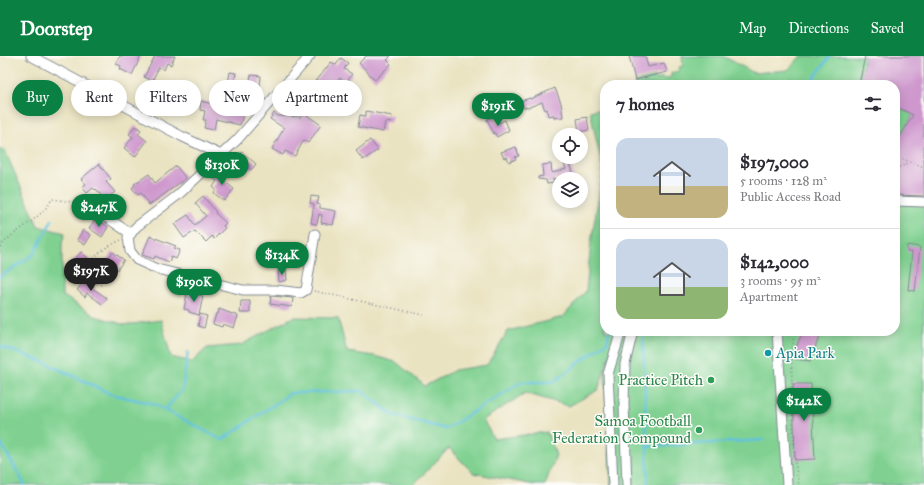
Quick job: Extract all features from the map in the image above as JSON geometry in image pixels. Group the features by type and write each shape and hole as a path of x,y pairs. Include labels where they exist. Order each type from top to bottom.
{"street":[{"path":"31,56 181,136 221,155"},
{"path":"310,56 237,140 178,195 136,227 130,235 130,251 137,260 157,268 243,290 276,290 301,293 306,290 315,234"},
{"path":"900,201 924,202"},
{"path":"87,204 130,235"},
{"path":"613,485 608,374 619,336"},
{"path":"627,485 624,404 625,364 632,336"},
{"path":"777,336 787,485"}],"path":[{"path":"900,158 924,167"},
{"path":"900,167 910,162"},
{"path":"0,247 8,238 46,209 52,199 87,204"},
{"path":"100,285 93,279 90,269 95,256 101,251 130,235"},
{"path":"306,290 424,315"},
{"path":"794,336 792,344 792,399 795,462 799,485"}],"green space":[{"path":"682,56 723,56 754,73 788,70 801,56 865,56 860,80 656,80 662,77 665,79 671,77 671,73 679,71 679,67 683,66"},
{"path":"655,77 656,80 643,80"},
{"path":"900,108 913,115 900,137"},
{"path":"600,109 600,157 590,111"},
{"path":"0,148 5,151 38,226 65,233 62,243 62,295 95,316 125,325 161,320 171,357 192,362 207,348 241,345 293,317 338,318 347,352 374,356 396,362 425,386 455,370 487,365 508,331 563,317 586,291 591,242 600,189 600,336 616,336 598,390 569,406 525,393 483,420 494,439 547,432 556,455 545,485 535,485 473,473 449,448 413,485 0,485"},
{"name":"Apia Park","path":"900,197 924,199 924,485 611,485 605,376 617,336 900,336"}],"building":[{"path":"120,56 141,56 132,75 120,69 121,66 116,64"},
{"path":"155,56 175,56 171,65 167,63 164,70 159,67 153,79 154,80 150,80 144,77"},
{"path":"366,56 391,56 387,60 391,64 375,80 359,63"},
{"path":"629,56 645,56 648,67 664,63 667,72 635,80"},
{"path":"865,56 924,56 924,196 900,195 900,137 913,115 900,108 900,80 860,80"},
{"path":"341,58 348,63 344,69 352,74 348,80 342,80 340,78 338,80 317,80 331,62 336,65"},
{"path":"230,72 236,73 235,80 229,80"},
{"path":"251,75 261,76 261,80 250,80"},
{"path":"555,88 561,103 563,117 554,118 554,115 548,116 547,109 545,110 542,102 524,108 521,101 530,99"},
{"path":"201,101 209,103 209,116 243,116 240,125 216,119 214,130 204,128 206,120 203,120 205,111 201,110"},
{"path":"366,111 392,116 391,123 385,122 383,132 358,127 360,116 366,116"},
{"path":"272,116 308,116 321,125 308,143 304,140 295,156 285,151 283,155 272,149 284,128 270,119"},
{"path":"495,116 497,124 505,120 509,130 497,137 487,119"},
{"path":"587,117 589,130 588,128 578,128 577,119"},
{"path":"135,126 141,130 138,134 147,141 135,157 124,148 133,137 129,134"},
{"path":"370,140 378,150 363,160 356,151"},
{"path":"516,147 519,156 515,157 516,159 509,162 507,157 504,158 501,152"},
{"path":"242,152 256,164 251,170 246,165 242,170 233,163"},
{"path":"99,164 111,179 106,182 115,192 105,200 96,189 95,190 93,188 87,193 82,187 86,184 81,179"},
{"path":"551,164 552,183 547,184 546,180 538,179 538,177 543,176 542,165"},
{"path":"564,164 570,164 573,172 556,172 566,169"},
{"path":"176,166 186,178 149,205 141,193 138,195 132,188 135,185 134,184 149,174 155,183"},
{"path":"218,169 227,176 223,180 234,189 224,201 214,193 216,190 213,187 217,181 211,177"},
{"path":"203,196 216,212 215,213 226,223 223,226 225,228 214,239 212,236 206,242 195,231 184,238 174,224 188,215 195,225 206,216 195,203"},
{"path":"311,196 319,197 317,204 320,205 320,208 336,211 333,225 321,223 322,215 319,214 317,224 311,223 314,204 310,203"},
{"path":"96,218 108,227 102,237 89,228"},
{"path":"83,230 91,235 85,245 77,240"},
{"path":"150,236 176,246 174,248 180,250 176,259 171,256 169,262 155,256 154,259 142,255"},
{"path":"907,245 920,247 915,291 908,290 912,252 907,252"},
{"path":"81,252 90,260 77,275 68,267"},
{"path":"113,252 124,260 117,270 105,262"},
{"path":"286,270 287,280 279,282 278,271"},
{"path":"86,279 94,286 92,288 107,298 102,304 87,293 85,297 77,290"},
{"path":"187,293 203,296 199,315 184,309"},
{"path":"271,296 293,298 292,307 270,304"},
{"path":"241,301 250,301 250,313 240,313"},
{"path":"219,309 238,316 234,328 223,324 222,327 213,324"},
{"path":"200,314 207,316 204,328 198,326"},
{"path":"801,336 822,336 818,340 810,361 794,359"},
{"path":"793,384 811,384 815,459 795,460"}],"waterway":[{"path":"813,80 830,56"},
{"path":"0,277 34,254 52,220"},
{"path":"0,346 46,363 111,394 154,404 222,440 291,393 362,391 393,415 446,429 521,382 553,382 607,342 608,336"},
{"path":"643,336 648,485"},
{"path":"165,410 182,390 188,352"},
{"path":"646,447 764,440"},
{"path":"0,442 25,485"}],"place":[{"name":"Apia Park","path":"768,353"},
{"name":"Practice Pitch","path":"711,380"},
{"name":"Samoa Football Federation Compound","path":"699,430"}]}
